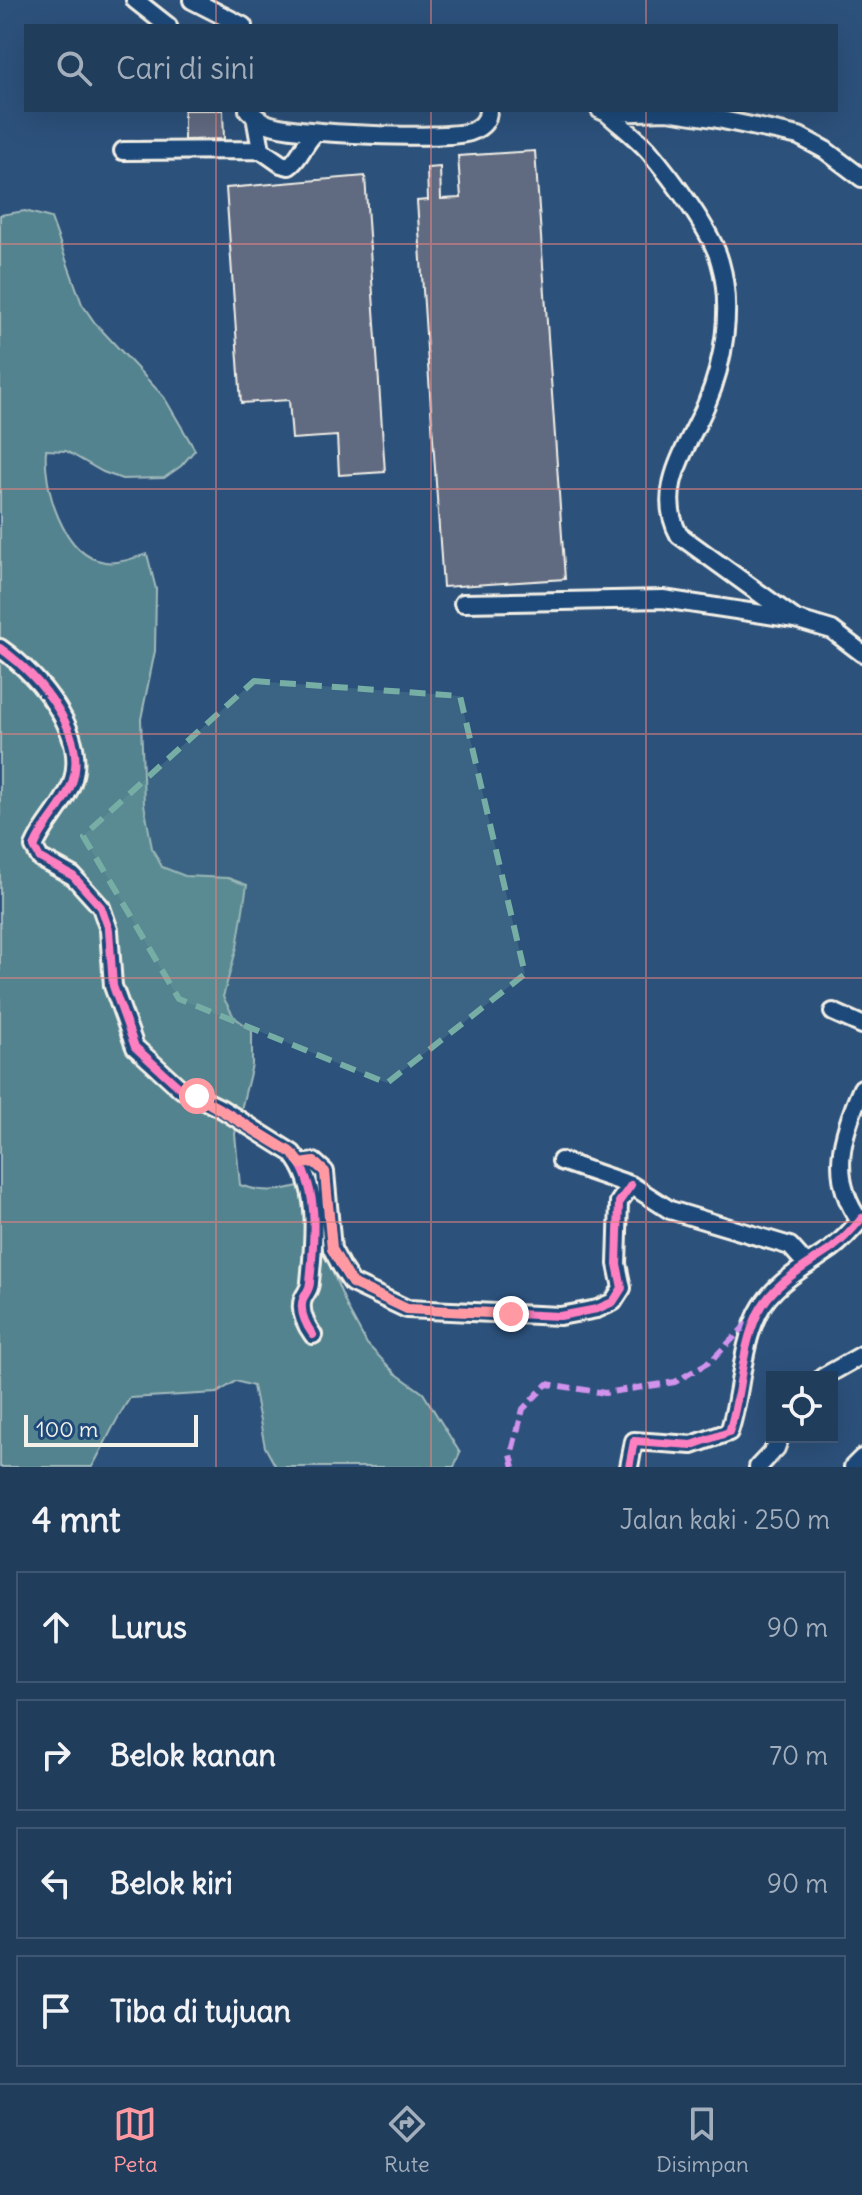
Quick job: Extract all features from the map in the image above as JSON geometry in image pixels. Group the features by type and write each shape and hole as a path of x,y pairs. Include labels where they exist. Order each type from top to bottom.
{"street":[{"path":"135,0 165,24"},
{"path":"192,0 239,24"},
{"path":"252,113 268,124 316,132 419,134 470,132 481,126 488,112"},
{"path":"604,112 646,149 685,201 719,259 725,284 726,315 718,374 675,468 668,503 671,522 679,535 795,619"},
{"path":"674,112 799,136 825,150 862,178"},
{"path":"252,113 261,150"},
{"path":"123,151 261,150 289,166 295,162 305,141 316,132"},
{"path":"463,603 663,599 795,619 832,630 862,653"},
{"path":"0,648 46,692 65,718 76,760 73,780 57,814 47,823 34,847 40,858 73,876 101,907 109,930 113,986 135,1047 181,1089 222,1109 292,1153 301,1164 315,1212 310,1288 302,1301 305,1322 313,1335"},
{"path":"833,1012 862,1025"},
{"path":"629,1467 634,1441 692,1445 729,1432 737,1407 743,1358 759,1311 779,1287 806,1264 833,1247 861,1220 848,1204 839,1169 854,1106 862,1088"},
{"path":"561,1161 631,1185 670,1210 790,1246 806,1264"},
{"path":"301,1164 314,1162 325,1172 332,1249 352,1283 407,1309 560,1316 597,1309 613,1302 622,1288 617,1264 619,1202 631,1185"},
{"path":"834,1371 862,1355"},
{"path":"758,1467 778,1443"},
{"path":"853,1467 862,1458"}],"highlighted area":[{"path":"254,681 460,696 525,974 387,1083 179,999 83,836"}],"green space":[{"path":"25,211 51,218 82,304 95,323 164,397 195,450 181,466 164,478 122,479 66,451 46,450 46,465 58,517 77,547 90,557 105,562 147,554 156,589 155,651 141,719 144,804 152,848 162,867 185,876 228,878 247,885 237,947 223,997 234,1017 252,1030 252,1065 235,1134 240,1185 268,1191 314,1181 319,1184 326,1256 348,1309 367,1344 395,1373 423,1393 460,1453 454,1467 276,1467 265,1447 253,1386 236,1381 217,1393 130,1398 92,1467 0,1467 0,215"}],"building":[{"path":"184,112 223,112 224,139 184,140"},
{"path":"535,151 565,579 443,587 417,201 428,200 427,168 440,167 441,199 461,198 458,156"},
{"path":"365,176 385,472 339,475 337,436 292,439 289,400 241,403 226,188"}],"marked path":[{"path":"514,1467 511,1455 523,1409 547,1384 605,1393 675,1382 711,1361 751,1320"}],"cycle path":[{"path":"0,648 44,689 67,725 75,764 72,783 34,847 40,858 73,876 101,907 109,930 113,986 135,1047 181,1089 222,1109 292,1153 308,1182 314,1232 310,1285 302,1308 313,1335"},
{"path":"301,1164 314,1162 325,1172 332,1249 352,1283 407,1309 560,1316 597,1309 613,1302 622,1288 617,1264 619,1202 631,1185"},
{"path":"629,1467 634,1441 692,1445 729,1432 752,1327 764,1302 790,1276 831,1249 862,1218"}],"route":[{"path":"197,1096 292,1153 301,1164 314,1162 325,1172 332,1249 352,1283 407,1309 511,1314"}]}
